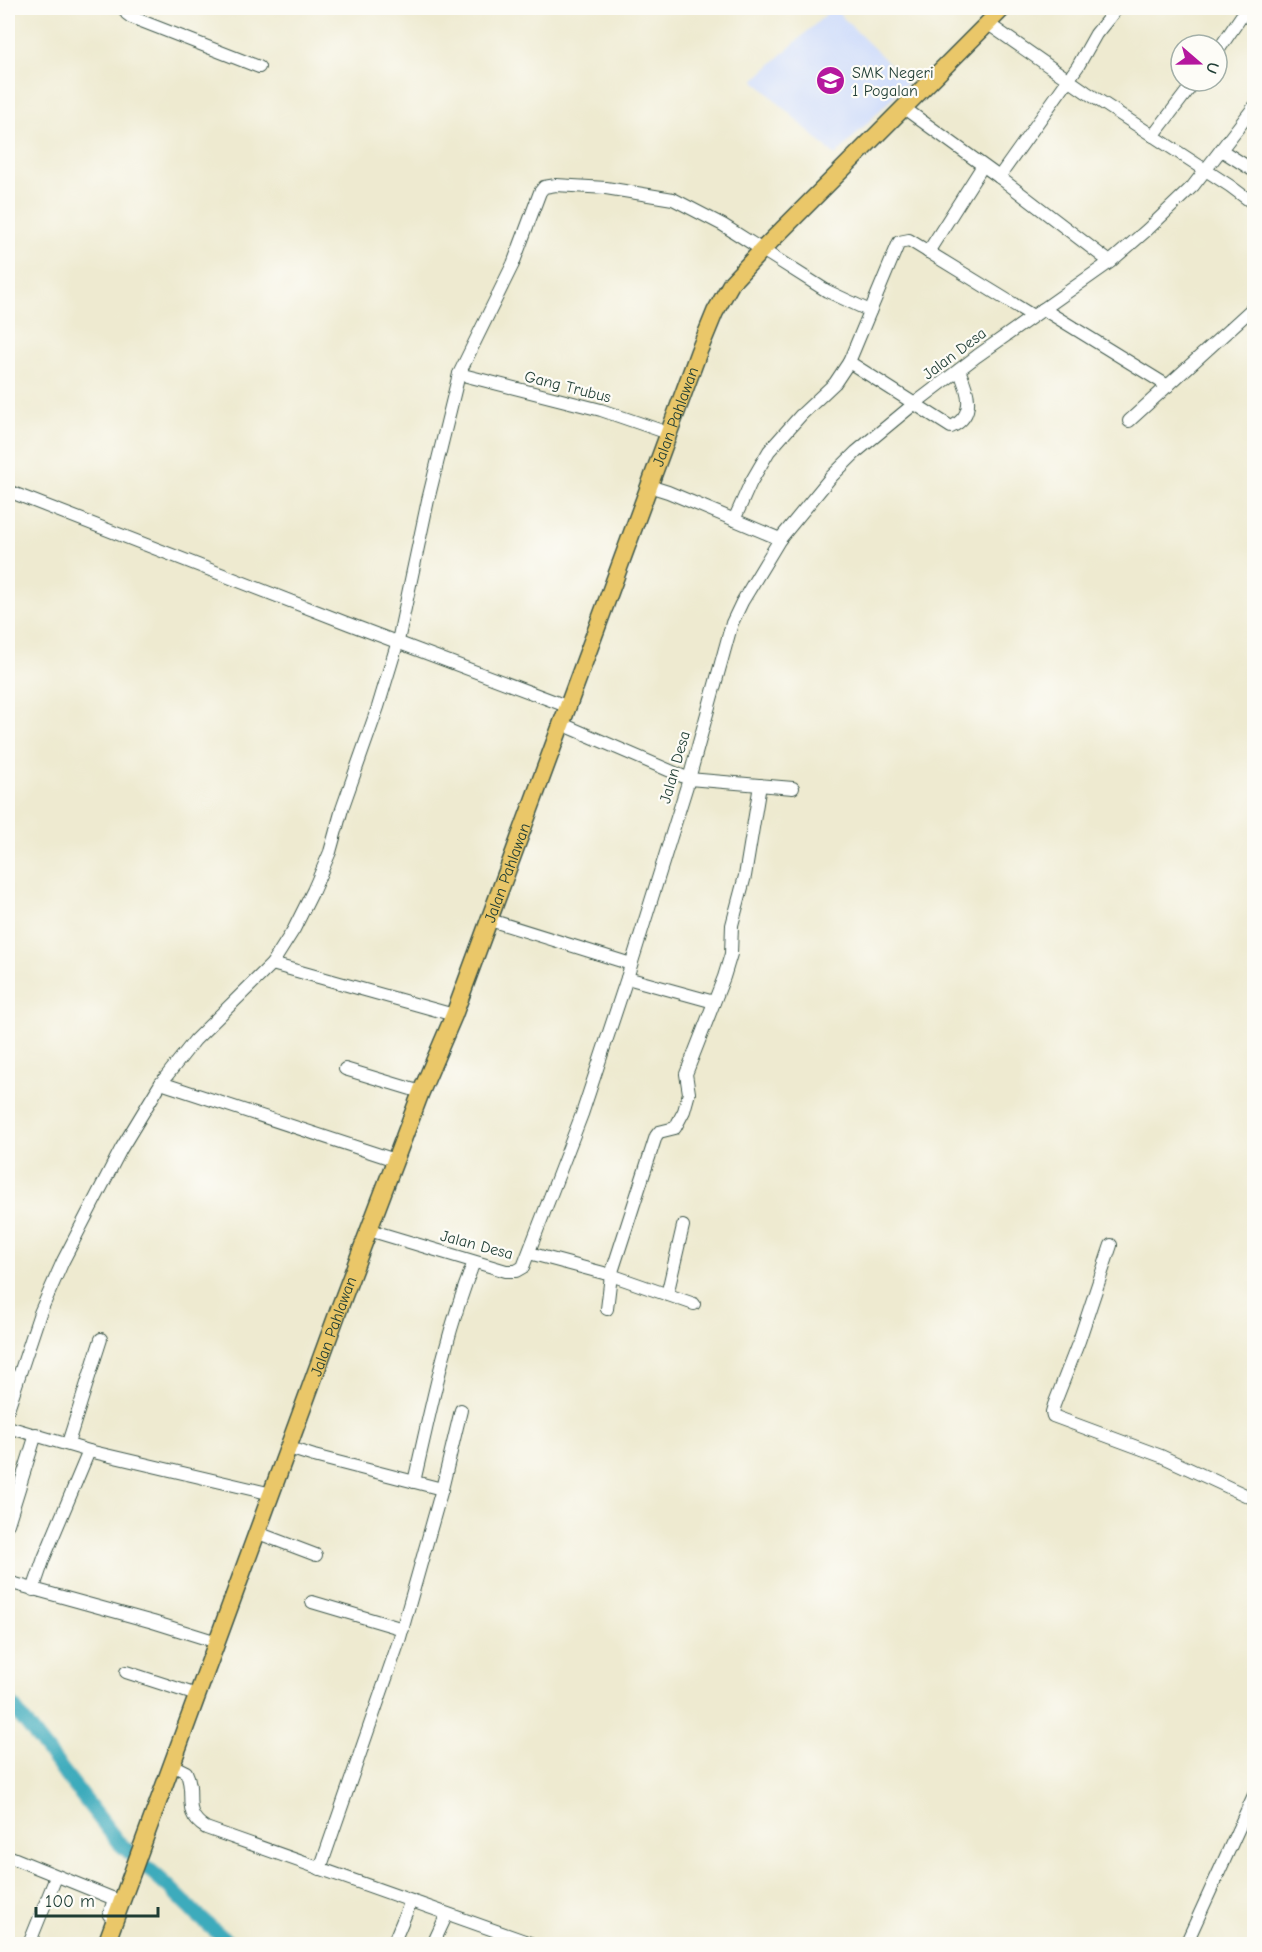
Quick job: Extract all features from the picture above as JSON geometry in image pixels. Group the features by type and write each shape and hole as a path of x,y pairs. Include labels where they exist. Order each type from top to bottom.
{"highway":[{"name":"Jalan Pahlawan","path":"108,1940 339,1308 421,1092 454,1015 490,920 668,433 715,312 732,282 763,249 1003,8"}],"street":[{"path":"124,8 131,17 259,67"},
{"path":"999,177 1068,80 1096,34 1117,8"},
{"path":"1228,33 1243,9"},
{"path":"987,24 1254,204"},
{"path":"1153,136 1186,93"},
{"name":"Jalan Desa","path":"369,1230 474,1262 516,1271 522,1267 582,1114 627,978 688,779 732,622 780,539 831,477 856,452 959,370 1110,262 1172,208 1210,173 1221,150 1254,107"},
{"path":"904,108 1110,262"},
{"path":"1221,150 1254,171"},
{"path":"928,252 982,167"},
{"path":"8,1409 40,1313 63,1261 121,1149 161,1083 195,1040 272,964 294,929 330,852 398,641 428,500 459,374 513,264 540,192 548,185 606,188 673,199 723,225 827,291 870,311"},
{"path":"734,520 751,482 769,451 801,415 835,383 849,363 899,242 909,240 1168,386"},
{"path":"1129,421 1254,307"},
{"path":"849,363 948,426 964,418 969,402 967,388 959,370"},
{"name":"Gang Trubus","path":"459,374 601,410 668,433"},
{"path":"649,486 780,539"},
{"path":"8,491 569,707"},
{"path":"562,724 688,779 793,788"},
{"path":"607,1309 611,1275 656,1136 659,1132 676,1126 684,1111 689,1090 686,1074 731,954 732,925 745,876 760,785"},
{"path":"490,920 631,964"},
{"path":"272,964 454,1015"},
{"path":"627,978 714,1002"},
{"path":"345,1069 421,1092"},
{"path":"161,1083 395,1160"},
{"path":"667,1295 683,1226"},
{"path":"1111,1245 1079,1341 1054,1405 1053,1416 1161,1456 1254,1499"},
{"path":"529,1253 611,1275 694,1304"},
{"path":"414,1482 457,1311 474,1262"},
{"path":"68,1443 101,1339"},
{"path":"320,1869 403,1629 442,1489 461,1410"},
{"path":"8,1427 68,1443 88,1451 272,1494"},
{"path":"8,1524 36,1434"},
{"path":"289,1448 442,1489"},
{"path":"33,1590 88,1451"},
{"path":"258,1533 316,1556"},
{"path":"8,1582 217,1642"},
{"path":"312,1602 403,1629"},
{"path":"126,1672 197,1695"},
{"path":"172,1765 182,1769 188,1777 191,1813 199,1823 447,1914 505,1940 533,1944"},
{"path":"1186,1944 1254,1795"},
{"path":"8,1857 112,1898 113,1902 102,1933 108,1940"},
{"path":"29,1944 56,1876"},
{"path":"393,1944 411,1901"},
{"path":"433,1944 447,1914"}],"shaded area":[{"name":"SMK Negeri 1 Pogalan","path":"833,8 908,82 835,156 754,80"}],"waterway":[{"path":"8,1700 118,1842 230,1944"}],"place":[{"name":"SMK Negeri 1 Pogalan","path":"831,81"}]}
